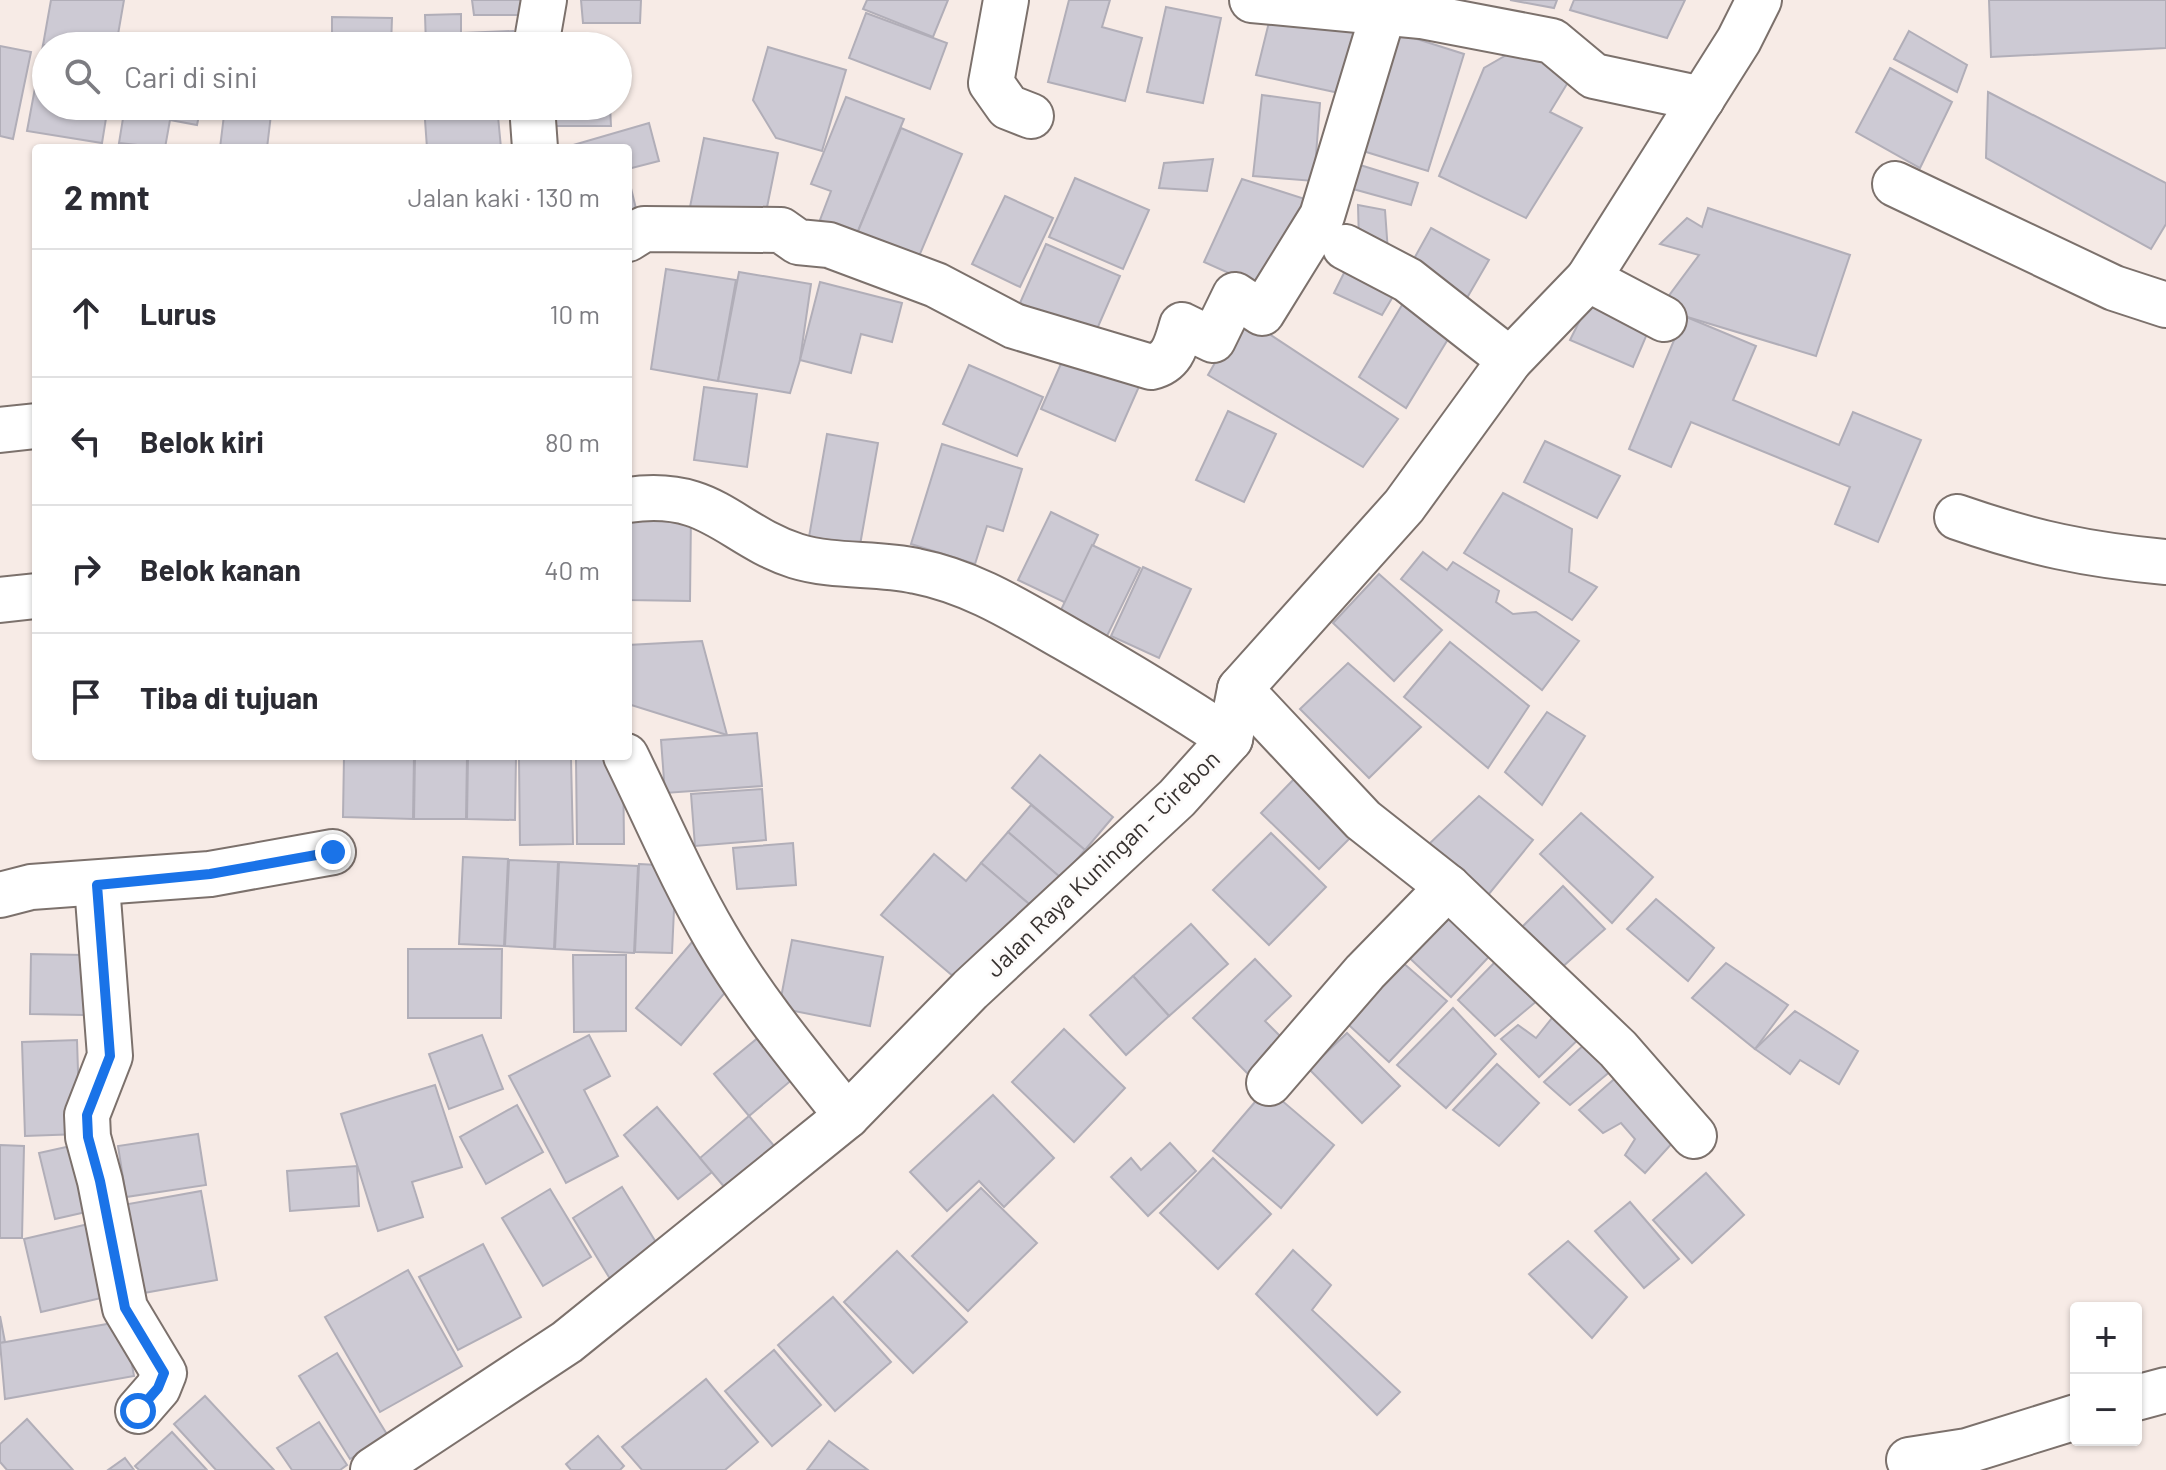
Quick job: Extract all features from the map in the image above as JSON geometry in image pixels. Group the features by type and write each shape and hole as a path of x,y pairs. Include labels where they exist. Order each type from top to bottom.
{"main road":[{"path":"538,32 544,0"},
{"path":"1006,0 991,83 1008,107 1031,116"},
{"path":"1252,0 1421,16 1552,41 1594,76 1702,99"},
{"path":"1694,1136 1618,1049 1448,887 1363,820 1240,689 1404,506 1510,360 1588,279 1702,99 1759,0"},
{"path":"632,236 644,229 781,230 798,242 829,245 936,285 1014,326 1151,367 1164,364 1171,356 1182,325 1213,340 1235,295 1262,313 1270,301 1322,216 1383,14"},
{"path":"533,120 535,144"},
{"path":"1895,184 2114,288 2166,305"},
{"path":"1345,247 1408,280 1510,360"},
{"path":"1588,279 1664,319"},
{"path":"0,430 32,426"},
{"path":"632,499 649,497 689,502 714,511 796,556 915,570 994,595 1230,739"},
{"path":"1957,517 2023,539 2093,556 2166,562"},
{"path":"0,600 32,596"},
{"name":"Jalan Raya Kuningan - Cirebon","path":"373,1470 567,1342 847,1116 970,990 1177,798 1230,739 1240,689"},
{"path":"628,760 656,824 716,938 766,1015 847,1116"},
{"path":"0,895 31,887 97,885 210,874 333,852"},
{"path":"97,885 110,1056 87,1115 88,1137 100,1181 125,1308 164,1373 158,1388 138,1411"},
{"path":"1269,1083 1365,972 1448,887"},
{"path":"2142,1396 2166,1390"},
{"path":"1909,1460 1967,1451 2070,1419"}],"building":[{"path":"51,0 124,0 118,32 45,32"},
{"path":"472,0 532,0 532,15 474,15"},
{"path":"581,0 641,0 640,23 583,23"},
{"path":"867,0 948,0 933,37 863,9"},
{"path":"1069,0 1110,0 1102,27 1142,38 1125,101 1048,82"},
{"path":"1510,0 1557,0 1554,8"},
{"path":"1574,0 1685,0 1667,38 1570,10"},
{"path":"1989,0 2166,0 2166,48 1991,57"},
{"path":"1166,7 1221,18 1203,103 1147,92"},
{"path":"866,13 947,43 930,89 849,58"},
{"path":"461,14 461,32 426,32 425,15"},
{"path":"332,17 392,18 392,32 332,32"},
{"path":"1270,18 1357,27 1339,93 1256,75"},
{"path":"1909,31 1967,65 1957,92 1894,59"},
{"path":"1398,33 1464,54 1428,171 1363,151"},
{"path":"0,46 31,52 13,139 0,136"},
{"path":"768,47 846,70 822,151 776,138 753,100"},
{"path":"1515,50 1547,58 1570,79 1550,112 1582,128 1526,218 1439,176 1484,68"},
{"path":"1890,68 1952,102 1920,168 1856,132"},
{"path":"1988,92 2166,183 2166,224 2151,249 1986,158"},
{"path":"1262,95 1320,103 1314,181 1253,176"},
{"path":"846,97 904,119 856,236 820,220 831,191 811,184"},
{"path":"32,104 32,120 106,120 102,143 27,131"},
{"path":"123,120 170,120 166,144 119,143"},
{"path":"170,120 198,120 197,125"},
{"path":"223,120 270,120 267,144 220,144"},
{"path":"425,120 498,120 501,144 427,144"},
{"path":"550,120 611,120 611,126 549,126"},
{"path":"649,123 659,161 632,168 632,144 577,144"},
{"path":"901,128 962,154 917,261 856,236"},
{"path":"704,138 778,153 764,222 690,207"},
{"path":"1213,159 1207,191 1159,188 1164,163"},
{"path":"1360,165 1418,183 1411,205 1353,189"},
{"path":"1075,178 1149,210 1123,269 1049,237"},
{"path":"1242,179 1305,199 1260,287 1204,262"},
{"path":"632,192 640,225 632,227"},
{"path":"1005,196 1053,218 1020,287 972,264"},
{"path":"1358,205 1385,210 1388,252 1359,243"},
{"path":"1708,208 1850,255 1816,356 1684,316 1662,305 1699,255 1660,244 1687,218 1702,227"},
{"path":"1431,228 1489,260 1464,303 1410,266"},
{"path":"1046,244 1120,276 1094,336 1020,303"},
{"path":"1350,261 1398,288 1382,315 1334,293"},
{"path":"666,269 736,280 718,381 651,369"},
{"path":"739,272 811,284 800,360 790,393 718,381"},
{"path":"820,282 902,303 892,342 861,334 851,373 800,360"},
{"path":"1408,295 1453,331 1406,408 1359,377"},
{"path":"1591,298 1650,327 1633,367 1570,340"},
{"path":"1242,316 1398,419 1363,467 1208,375"},
{"path":"1684,316 1756,346 1733,400 1839,445 1853,412 1921,440 1878,542 1835,524 1850,487 1691,422 1671,467 1629,449"},
{"path":"1067,350 1141,382 1115,441 1041,409"},
{"path":"969,365 1043,397 1017,456 943,424"},
{"path":"704,387 757,394 747,467 694,460"},
{"path":"1228,411 1276,434 1244,502 1196,480"},
{"path":"827,434 878,443 860,545 809,537"},
{"path":"1545,441 1620,476 1597,518 1524,482"},
{"path":"942,444 1022,469 1003,531 987,526 975,564 911,544"},
{"path":"1503,493 1572,529 1569,572 1597,587 1572,620 1464,553"},
{"path":"1051,512 1098,535 1066,603 1018,580"},
{"path":"632,513 691,514 690,601 632,600"},
{"path":"1092,545 1140,568 1107,636 1059,614"},
{"path":"1423,552 1447,570 1453,562 1499,591 1496,602 1513,614 1536,612 1579,641 1542,690 1401,579"},
{"path":"1143,567 1191,589 1159,658 1111,636"},
{"path":"1379,574 1442,630 1394,681 1333,623"},
{"path":"702,641 727,735 632,705 632,645"},
{"path":"1450,642 1529,706 1488,768 1404,697"},
{"path":"1348,663 1421,727 1369,778 1300,709"},
{"path":"1547,712 1585,736 1542,805 1505,772"},
{"path":"757,733 762,786 665,793 661,740"},
{"path":"1040,755 1113,817 1085,850 1012,788"},
{"path":"344,760 414,760 413,819 343,817"},
{"path":"415,760 467,760 466,819 414,819"},
{"path":"468,760 516,760 515,820 467,819"},
{"path":"519,760 571,760 573,844 520,845"},
{"path":"576,760 623,760 624,844 577,844"},
{"path":"1296,777 1355,833 1319,869 1261,813"},
{"path":"762,789 766,840 695,846 691,794"},
{"path":"1479,796 1533,840 1484,900 1428,845"},
{"path":"1031,805 1085,850 1061,878 1008,832"},
{"path":"1581,813 1653,877 1612,923 1540,854"},
{"path":"1008,832 1061,878 1035,909 981,863"},
{"path":"1271,833 1326,887 1269,945 1213,890"},
{"path":"793,843 796,885 737,889 733,848"},
{"path":"934,854 966,881 981,863 1035,909 967,988 881,915"},
{"path":"463,857 508,859 504,946 459,944"},
{"path":"509,860 558,862 554,949 505,946"},
{"path":"559,862 638,866 634,953 555,949"},
{"path":"639,864 676,866 672,953 635,952"},
{"path":"1563,886 1605,929 1551,977 1513,936"},
{"path":"1656,899 1714,948 1688,981 1627,929"},
{"path":"1447,901 1498,947 1451,997 1401,950"},
{"path":"1191,924 1228,964 1169,1016 1133,976"},
{"path":"792,940 883,957 870,1026 779,1008"},
{"path":"693,941 738,977 681,1045 636,1008"},
{"path":"408,949 502,949 501,1018 408,1018"},
{"path":"31,954 84,955 84,1015 30,1014"},
{"path":"573,955 626,955 626,1031 574,1032"},
{"path":"1394,955 1447,1001 1389,1062 1339,1016"},
{"path":"1255,959 1291,996 1265,1021 1288,1044 1252,1078 1193,1018"},
{"path":"1497,960 1538,1000 1495,1036 1458,1000"},
{"path":"1726,963 1788,1005 1755,1049 1692,998"},
{"path":"1133,976 1169,1016 1126,1055 1090,1015"},
{"path":"1453,1008 1496,1054 1446,1108 1397,1065"},
{"path":"1560,1008 1585,1033 1539,1077 1501,1039 1518,1025 1536,1038"},
{"path":"1795,1011 1858,1051 1839,1084 1800,1060 1790,1074 1755,1049"},
{"path":"1064,1029 1125,1088 1074,1142 1012,1082"},
{"path":"1347,1033 1400,1086 1362,1123 1309,1069"},
{"path":"482,1035 503,1089 449,1109 429,1054"},
{"path":"589,1035 610,1076 584,1090 618,1156 566,1183 509,1076"},
{"path":"759,1037 794,1078 749,1116 714,1074"},
{"path":"77,1040 80,1134 25,1136 22,1042"},
{"path":"1589,1040 1618,1065 1570,1105 1544,1082"},
{"path":"1497,1064 1539,1103 1499,1146 1453,1110"},
{"path":"1620,1074 1675,1140 1645,1173 1625,1155 1635,1139 1621,1123 1603,1133 1579,1110"},
{"path":"435,1085 462,1167 412,1182 423,1217 378,1231 341,1114"},
{"path":"1267,1088 1334,1145 1281,1208 1213,1151"},
{"path":"993,1095 1054,1158 1004,1207 979,1181 947,1211 910,1172"},
{"path":"517,1105 543,1152 486,1184 460,1137"},
{"path":"657,1107 712,1172 678,1199 624,1135"},
{"path":"749,1116 780,1153 731,1195 700,1158"},
{"path":"198,1134 206,1185 126,1197 118,1146"},
{"path":"1170,1143 1196,1171 1148,1216 1111,1177 1131,1158 1141,1170"},
{"path":"80,1144 95,1210 55,1219 39,1153"},
{"path":"0,1145 24,1146 22,1238 0,1238"},
{"path":"1213,1158 1271,1214 1218,1269 1160,1213"},
{"path":"357,1166 359,1206 290,1211 287,1171"},
{"path":"1706,1173 1744,1215 1692,1263 1653,1220"},
{"path":"622,1187 665,1257 615,1287 573,1218"},
{"path":"981,1188 1037,1243 968,1311 912,1256"},
{"path":"550,1189 591,1257 543,1286 502,1218"},
{"path":"201,1191 217,1280 138,1294 123,1205"},
{"path":"1630,1202 1679,1259 1644,1288 1595,1231"},
{"path":"97,1222 114,1295 41,1312 24,1239"},
{"path":"1568,1241 1627,1297 1592,1338 1529,1274"},
{"path":"483,1244 521,1317 458,1350 419,1277"},
{"path":"1293,1250 1331,1285 1312,1310 1400,1392 1377,1415 1256,1294"},
{"path":"897,1251 967,1322 913,1373 844,1302"},
{"path":"408,1270 462,1366 380,1412 325,1317"},
{"path":"833,1297 891,1362 835,1411 778,1345"},
{"path":"0,1316 5,1342 0,1343"},
{"path":"124,1321 134,1376 5,1399 0,1343"},
{"path":"774,1350 821,1405 772,1446 725,1391"},
{"path":"337,1353 388,1436 350,1459 299,1376"},
{"path":"706,1379 758,1442 725,1470 642,1470 622,1447"},
{"path":"205,1396 274,1470 216,1470 174,1424"},
{"path":"27,1419 73,1470 7,1470 0,1462 0,1444"},
{"path":"319,1422 347,1465 340,1470 292,1470 277,1448"},
{"path":"172,1432 207,1470 139,1470 135,1466"},
{"path":"598,1436 624,1466 620,1470 571,1470 566,1464"},
{"path":"829,1441 868,1470 807,1470"},
{"path":"125,1458 134,1470 108,1470"}],"route":[{"path":"138,1411 158,1388 164,1373 125,1308 107,1210 88,1137 87,1115 110,1056 110,1019 105,995 97,885 210,874 333,852"}]}
